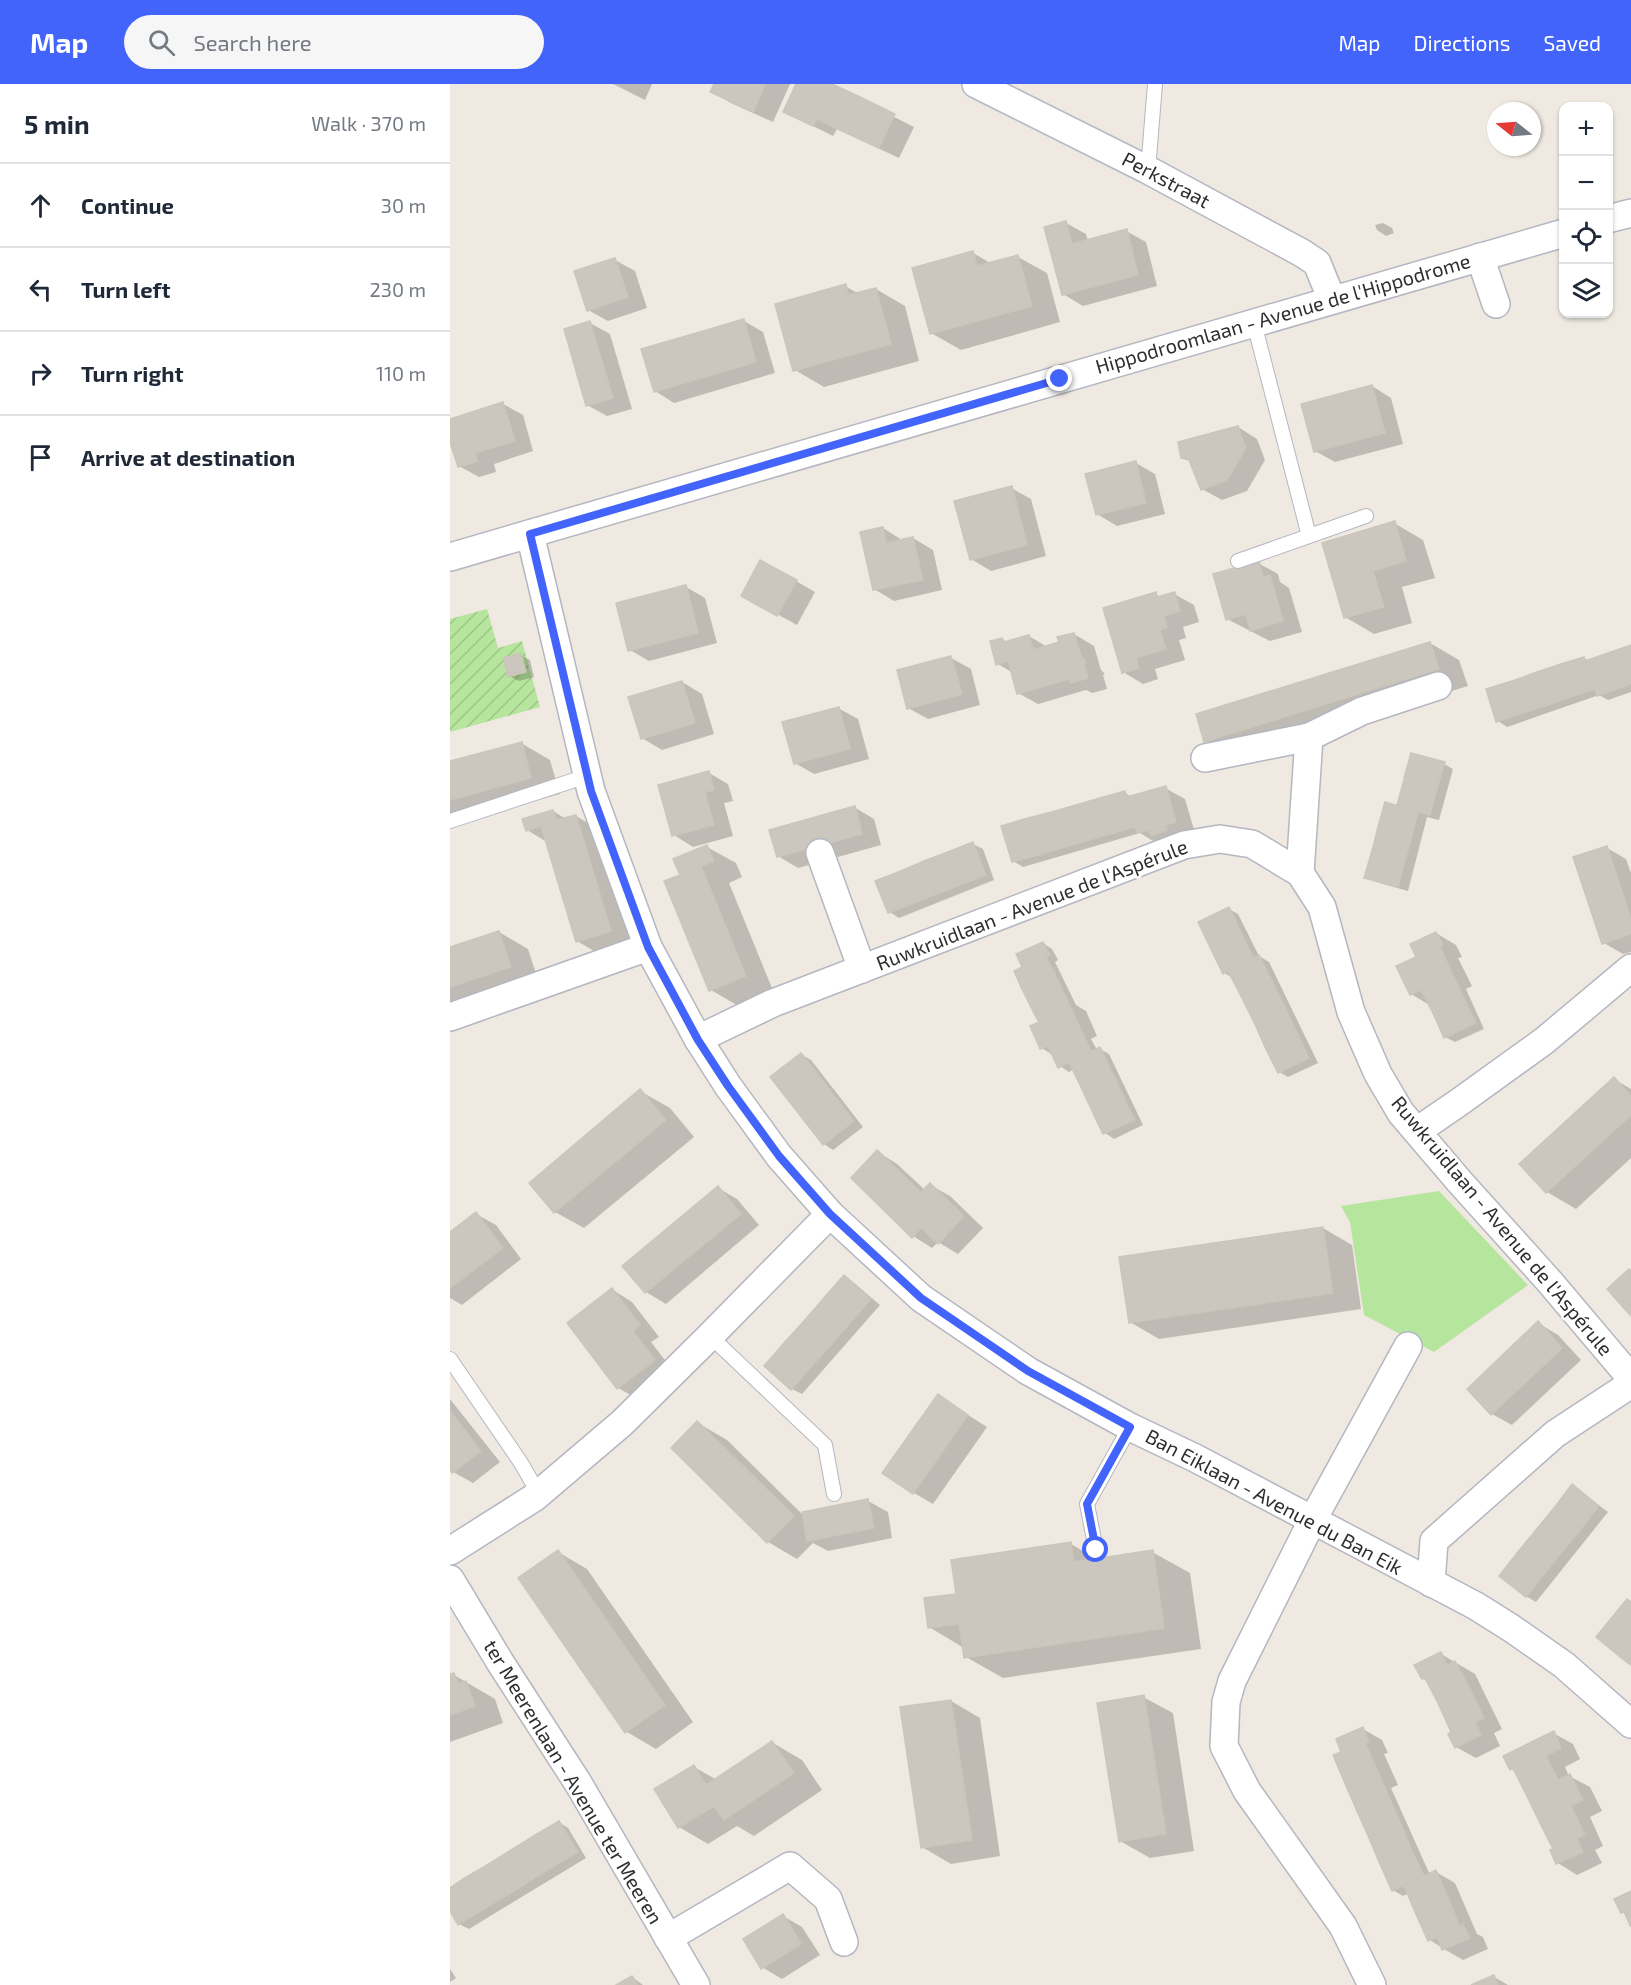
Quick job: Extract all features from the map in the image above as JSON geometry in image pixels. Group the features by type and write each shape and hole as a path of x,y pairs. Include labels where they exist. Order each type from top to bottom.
{"street":[{"name":"Perkstraat","path":"976,84 1148,170 1302,253 1317,263 1332,300"},
{"path":"1613,218 1631,213"},
{"name":"Hippodroomlaan - Avenue de l'Hippodrome","path":"450,557 1559,233"},
{"path":"1480,257 1496,304"},
{"name":"Ban Eiklaan - Avenue du Ban Eik","path":"530,534 591,791 648,947 698,1040 728,1086 779,1156 830,1214 921,1298 1028,1371 1130,1427 1204,1463 1476,1606 1555,1659 1631,1724"},
{"path":"1205,758 1309,737 1362,711 1438,686"},
{"path":"1300,873 1309,737"},
{"name":"Ruwkruidlaan - Avenue de l'Aspérule","path":"698,1040 773,1003 1184,845 1220,839 1252,844 1300,873 1322,907 1352,1012 1378,1074 1401,1113 1631,1378"},
{"path":"820,853 862,969"},
{"path":"450,1017 648,947"},
{"path":"1417,1131 1544,1041 1631,968"},
{"path":"450,1551 539,1494 622,1423 830,1214"},
{"path":"1372,1985 1343,1926 1246,1791 1224,1746 1226,1702 1232,1681 1312,1521 1408,1346"},
{"path":"1431,1583 1434,1541 1556,1434 1631,1384"},
{"name":"ter Meerenlaan - Avenue ter Meeren","path":"450,1579 500,1662 578,1782 696,1985"},
{"path":"668,1938 790,1866 828,1899 844,1942"}],"lane":[{"path":"1148,170 1155,84"},
{"path":"1254,323 1309,536"},
{"path":"1238,561 1366,516"},
{"path":"450,821 587,776"},
{"path":"710,1336 825,1445 834,1494"},
{"path":"450,1359 521,1462 539,1494"},
{"path":"1096,1550 1087,1504 1130,1427"}],"green space":[{"path":"487,609 498,648 522,641 540,707 450,732 450,619"},
{"path":"1439,1191 1528,1285 1434,1352 1364,1315 1350,1222 1341,1206"}],"building":[{"path":"714,84 765,84 753,112 710,92"},
{"path":"796,84 832,84 858,96 842,131 817,119 813,126 783,112"},
{"path":"858,96 895,114 879,148 842,131"},
{"path":"1066,221 1072,244 1127,229 1138,275 1062,295 1044,227"},
{"path":"973,251 977,266 1018,255 1032,306 930,334 912,268"},
{"path":"615,258 628,297 587,311 574,271"},
{"path":"846,284 848,295 876,288 891,344 793,371 775,304"},
{"path":"744,319 756,362 705,377 693,334"},
{"path":"590,321 613,398 586,406 564,329"},
{"path":"693,334 705,377 654,392 641,349"},
{"path":"1372,385 1385,433 1314,452 1301,404"},
{"path":"503,402 515,441 475,453 478,461 458,467 450,442 450,419"},
{"path":"1238,426 1246,448 1227,480 1201,490 1189,460 1181,458 1178,442"},
{"path":"1136,461 1146,503 1096,515 1085,474"},
{"path":"1012,486 1027,545 970,560 954,501"},
{"path":"1395,521 1406,561 1373,571 1384,607 1344,618 1322,543"},
{"path":"883,527 886,543 913,537 923,580 873,590 860,532"},
{"path":"760,560 797,580 777,616 741,596"},
{"path":"1259,561 1263,577 1270,575 1283,621 1250,631 1246,614 1226,620 1213,574"},
{"path":"686,585 698,633 628,651 616,603"},
{"path":"1156,592 1157,597 1175,592 1180,611 1164,616 1167,627 1160,630 1166,649 1136,658 1139,668 1122,673 1103,608"},
{"path":"1074,633 1082,659 1086,663 1084,664 1088,678 1071,683 1069,679 1017,694 1008,661 996,665 990,641 1002,638 1004,642 1029,635 1033,650 1059,642 1057,637"},
{"path":"1430,642 1439,669 1204,742 1196,714"},
{"path":"1631,645 1631,684 1623,687 1611,652"},
{"path":"1611,652 1623,687 1597,696 1585,661"},
{"path":"521,653 526,672 508,677 503,658"},
{"path":"951,656 962,694 907,709 897,670"},
{"path":"1584,657 1595,689 1571,697 1561,664"},
{"path":"1561,664 1571,697 1548,705 1537,672"},
{"path":"1537,672 1548,705 1523,713 1512,681"},
{"path":"682,681 695,723 641,739 628,697"},
{"path":"1512,681 1523,713 1496,722 1486,689"},
{"path":"839,707 850,749 794,764 782,722"},
{"path":"522,742 531,778 450,800 450,761"},
{"path":"1411,753 1445,762 1437,789 1404,778"},
{"path":"709,771 714,790 705,792 714,825 672,836 658,785"},
{"path":"1404,780 1437,789 1430,815 1397,805"},
{"path":"1166,786 1176,822 1166,825 1167,830 1151,836 1149,830 1137,833 1127,797"},
{"path":"1125,791 1135,827 1110,834 1100,798"},
{"path":"1100,798 1110,834 1086,841 1076,805"},
{"path":"1385,802 1418,812 1412,836 1378,827"},
{"path":"1076,805 1086,841 1062,848 1052,812"},
{"path":"855,806 862,834 777,857 769,830"},
{"path":"553,810 556,820 576,815 611,931 576,942 541,826 526,831 522,819"},
{"path":"1052,812 1062,848 1038,855 1028,818"},
{"path":"1028,818 1038,855 1012,862 1001,826"},
{"path":"1378,827 1412,836 1405,860 1372,851"},
{"path":"973,842 986,875 960,885 948,852"},
{"path":"707,845 714,861 701,866 746,976 709,991 664,881 680,875 673,859"},
{"path":"1607,846 1631,918 1631,934 1602,944 1573,857"},
{"path":"1372,851 1405,860 1398,887 1364,878"},
{"path":"948,852 960,885 937,894 924,861"},
{"path":"924,861 937,894 914,903 901,871"},
{"path":"901,871 914,903 888,913 875,881"},
{"path":"1229,907 1241,932 1210,947 1198,922"},
{"path":"499,931 511,967 450,987 450,947"},
{"path":"1241,932 1253,957 1223,974 1210,947"},
{"path":"1436,932 1453,975 1410,995 1396,966 1416,957 1410,944"},
{"path":"1043,942 1050,955 1046,957 1054,972 1021,987 1014,971 1022,967 1016,954"},
{"path":"1259,955 1272,981 1241,996 1228,971"},
{"path":"1054,972 1066,998 1034,1013 1021,987"},
{"path":"1453,975 1464,998 1433,1013 1421,990"},
{"path":"1272,981 1285,1007 1254,1022 1241,996"},
{"path":"1066,998 1079,1025 1038,1044 1030,1026 1039,1022 1034,1013"},
{"path":"1464,998 1476,1023 1444,1038 1433,1013"},
{"path":"1285,1007 1297,1033 1266,1049 1254,1022"},
{"path":"1079,1025 1091,1051 1058,1068 1048,1046 1040,1049 1038,1044"},
{"path":"1297,1033 1309,1058 1278,1073 1266,1049"},
{"path":"1100,1047 1112,1072 1081,1087 1069,1062"},
{"path":"801,1053 819,1076 788,1100 770,1077"},
{"path":"1112,1072 1125,1099 1094,1115 1081,1087"},
{"path":"819,1076 837,1099 806,1123 788,1100"},
{"path":"1614,1077 1631,1096 1631,1115 1546,1193 1519,1164"},
{"path":"640,1089 666,1120 554,1213 529,1183"},
{"path":"837,1099 854,1121 823,1145 806,1123"},
{"path":"1124,1099 1135,1120 1103,1134 1094,1115"},
{"path":"877,1150 921,1192 930,1183 964,1216 938,1244 921,1228 912,1238 851,1178"},
{"path":"718,1186 741,1214 645,1293 622,1266"},
{"path":"476,1212 503,1248 450,1288 450,1232"},
{"path":"1323,1227 1333,1293 1129,1323 1119,1257"},
{"path":"1629,1269 1631,1271 1630,1315 1607,1289"},
{"path":"844,1275 871,1299 851,1322 824,1298"},
{"path":"612,1288 640,1325 633,1331 655,1360 617,1389 567,1323"},
{"path":"824,1298 851,1322 831,1345 804,1321"},
{"path":"804,1321 831,1345 811,1367 784,1343"},
{"path":"1538,1321 1562,1348 1539,1370 1514,1344"},
{"path":"784,1343 811,1367 791,1390 764,1366"},
{"path":"1514,1344 1539,1370 1515,1392 1490,1367"},
{"path":"1490,1367 1515,1392 1491,1415 1467,1389"},
{"path":"938,1394 968,1415 913,1494 882,1473"},
{"path":"450,1411 481,1451 452,1473 450,1470"},
{"path":"697,1421 794,1516 767,1543 671,1448"},
{"path":"1572,1484 1599,1506 1581,1529 1554,1508"},
{"path":"868,1499 874,1528 807,1541 802,1512"},
{"path":"1554,1508 1581,1529 1562,1552 1536,1530"},
{"path":"1536,1530 1562,1552 1544,1574 1517,1553"},
{"path":"1071,1542 1074,1562 1153,1550 1164,1628 964,1658 959,1624 928,1628 924,1598 956,1594 951,1560"},
{"path":"558,1550 665,1705 625,1733 518,1578"},
{"path":"1517,1553 1544,1574 1526,1597 1499,1576"},
{"path":"1627,1599 1631,1602 1631,1640 1619,1656 1596,1637"},
{"path":"1631,1640 1631,1665 1619,1656"},
{"path":"1441,1652 1447,1665 1455,1661 1470,1689 1439,1705 1425,1678 1422,1679 1414,1665"},
{"path":"454,1673 458,1684 466,1681 475,1706 450,1715 450,1674"},
{"path":"1470,1689 1484,1718 1475,1722 1481,1735 1455,1748 1448,1734 1451,1732 1439,1705"},
{"path":"1144,1695 1166,1834 1119,1842 1097,1703"},
{"path":"951,1700 972,1840 921,1848 900,1707"},
{"path":"1363,1727 1369,1742 1365,1743 1379,1774 1347,1788 1333,1755 1341,1752 1336,1739"},
{"path":"1554,1731 1561,1748 1546,1756 1558,1780 1527,1796 1513,1768 1510,1770 1503,1756"},
{"path":"772,1741 794,1773 724,1820 714,1806 678,1828 654,1789 694,1765 706,1785"},
{"path":"1379,1774 1389,1797 1357,1811 1347,1788"},
{"path":"1570,1774 1583,1800 1539,1821 1527,1796"},
{"path":"1389,1797 1401,1824 1369,1838 1357,1811"},
{"path":"1571,1806 1585,1835 1577,1838 1583,1852 1556,1864 1550,1850 1553,1849 1539,1821"},
{"path":"559,1821 578,1852 554,1866 535,1835"},
{"path":"1401,1824 1412,1851 1380,1864 1369,1838"},
{"path":"535,1835 554,1866 530,1881 511,1850"},
{"path":"511,1850 530,1881 506,1896 487,1865"},
{"path":"1412,1851 1424,1876 1392,1891 1380,1864"},
{"path":"487,1865 506,1896 482,1910 463,1879"},
{"path":"1436,1870 1452,1907 1419,1921 1404,1886"},
{"path":"463,1879 482,1910 458,1925 450,1911 450,1888"},
{"path":"1631,1891 1631,1927 1624,1912 1621,1913 1614,1899"},
{"path":"1452,1907 1459,1926 1463,1924 1470,1938 1442,1950 1437,1937 1428,1941 1419,1921"},
{"path":"783,1914 801,1944 761,1969 743,1939"},
{"path":"1494,1975 1498,1985 1471,1985"},
{"path":"632,1976 638,1985 616,1985"}],"route":[{"path":"1060,379 530,534 591,791 648,947 698,1040 779,1156 830,1214 921,1298 1028,1371 1130,1427 1087,1504 1096,1550"}]}
